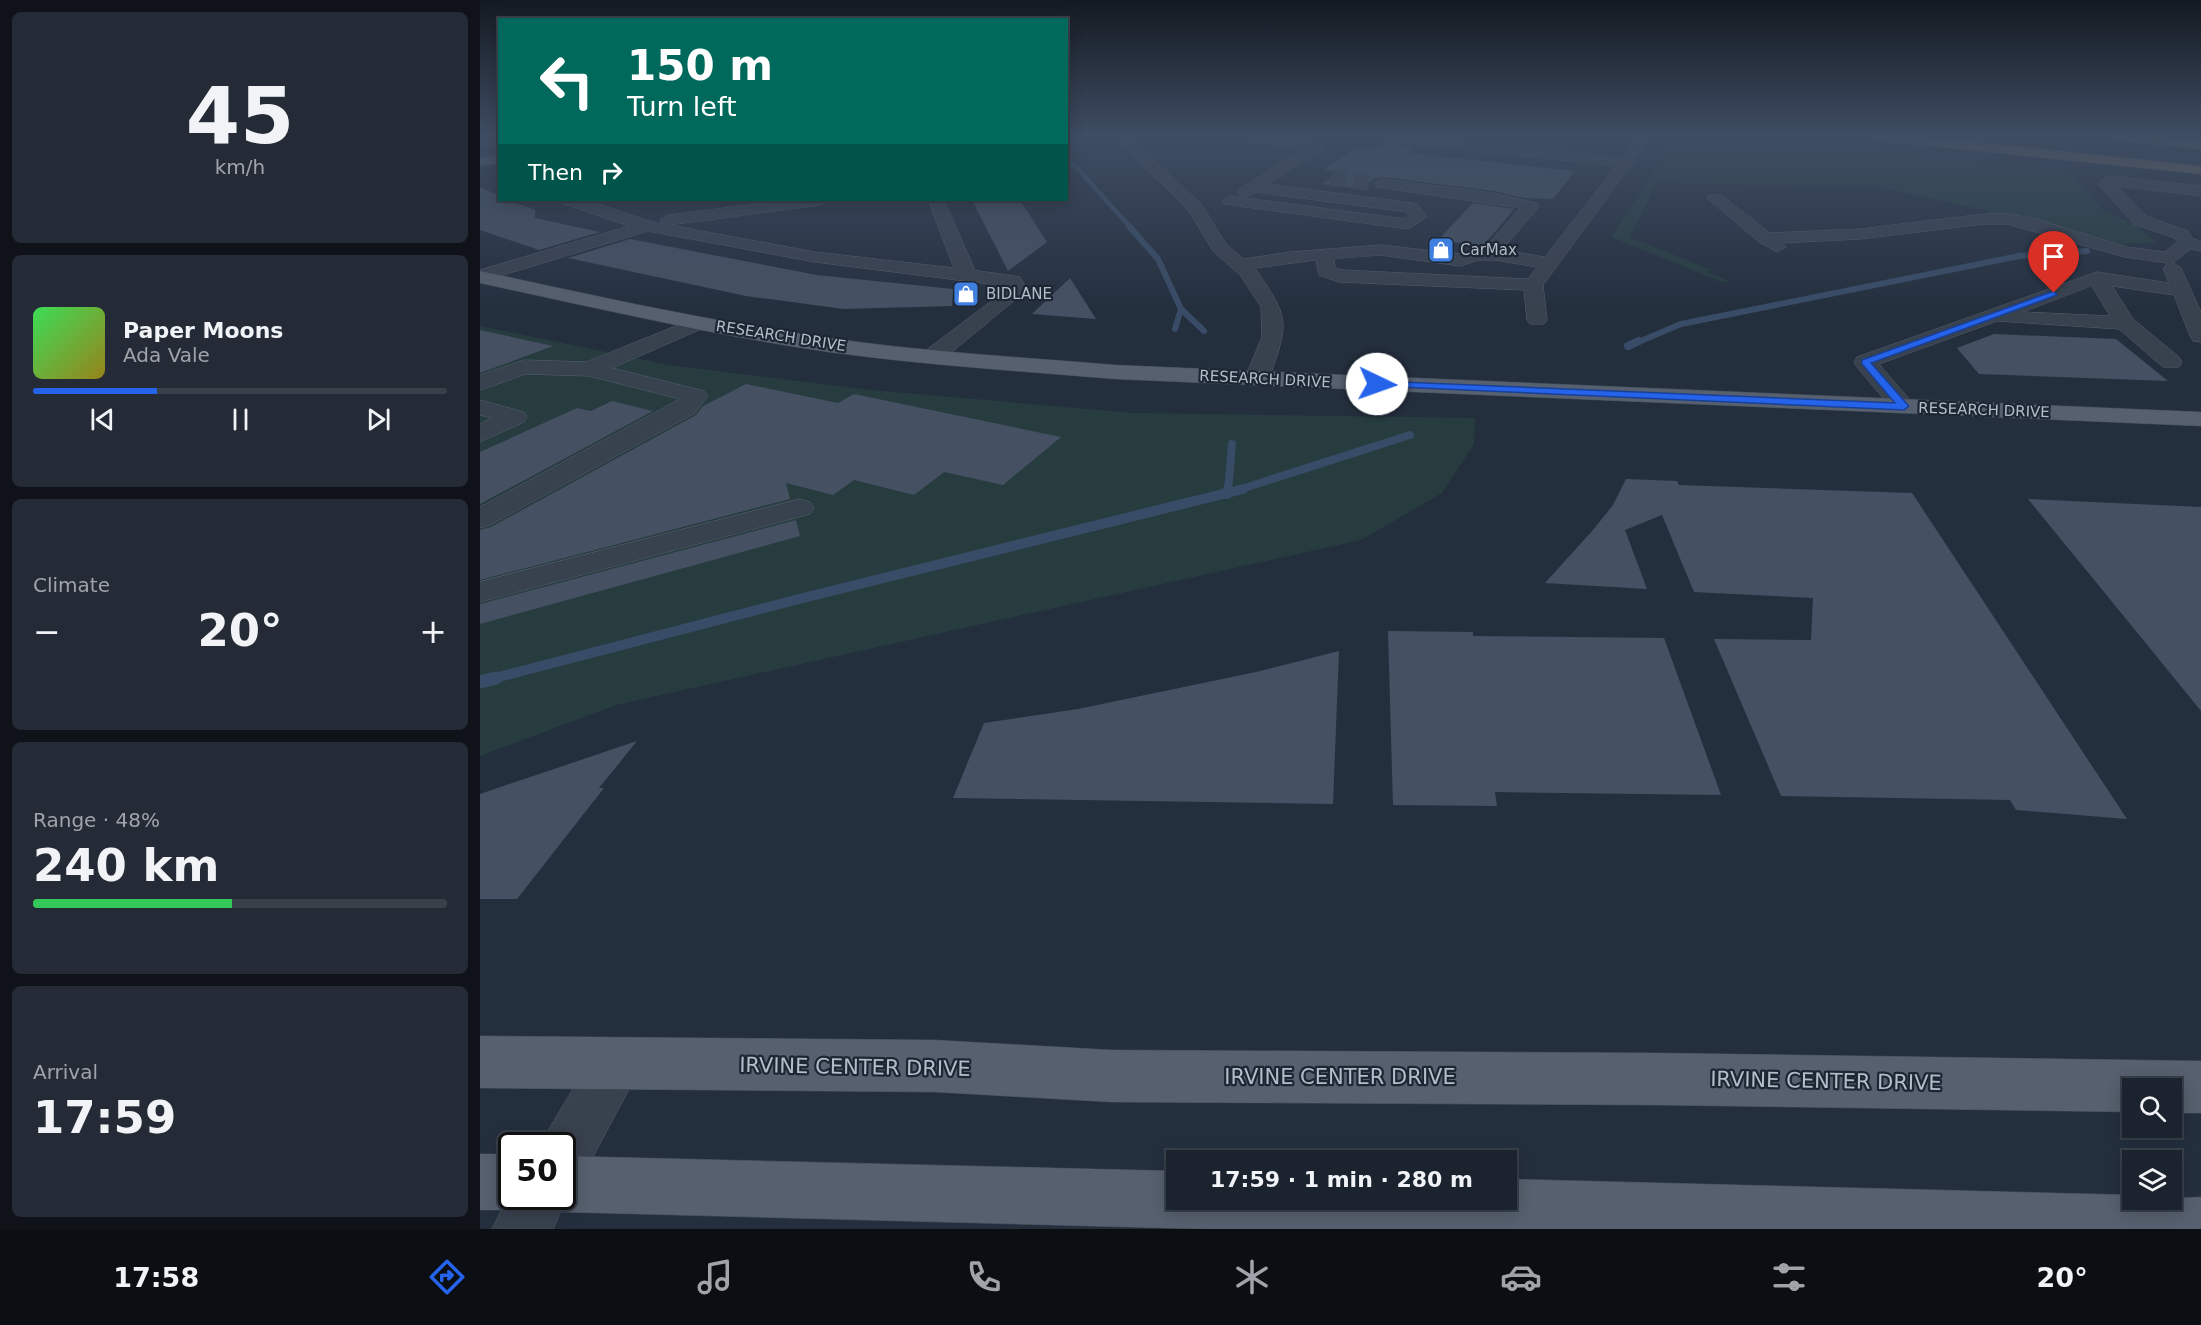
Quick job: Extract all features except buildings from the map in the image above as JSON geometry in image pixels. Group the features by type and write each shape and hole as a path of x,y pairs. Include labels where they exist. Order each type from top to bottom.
{"main road":[{"name":"RESEARCH DRIVE","path":"480,276 699,323 830,345 1115,372 2201,419"},
{"name":"IRVINE CENTER DRIVE","path":"480,1062 616,1065 935,1066 1111,1076 1659,1079 2201,1087"},
{"path":"480,1182 498,1182"},
{"path":"576,1184 2201,1226"}],"street":[{"path":"1181,193 1196,208 1220,247 1248,273 1271,307 1274,322 1269,353 1257,378"},
{"path":"1196,208 1224,205 1243,193"},
{"path":"1301,193 1412,208 1435,193"},
{"path":"1448,193 1516,202 1532,207 1488,255"},
{"path":"1537,320 1533,285 1603,193"},
{"path":"2115,193 2140,220 2182,235 2194,244 2186,289 2201,336"},
{"path":"2129,208 2162,206 2187,193"},
{"path":"1715,198 1771,242 1984,219 2026,222 2125,252 2186,289"},
{"path":"571,201 644,225 815,257 1006,278 1013,281 1017,290 933,356"},
{"path":"480,276 644,225 814,201"},
{"path":"936,201 965,268 960,273"},
{"path":"1230,201 1408,225 1419,218 1412,208"},
{"path":"1239,265 1323,254 1381,250 1465,260 1488,255 1550,264"},
{"path":"1323,254 1326,271 1338,276 1533,285"},
{"path":"1904,406 1865,362 2097,278 2186,289"},
{"path":"2097,278 2125,323 2171,362"},
{"path":"1990,317 2125,323"},
{"path":"590,369 699,323"},
{"path":"480,383 524,367 590,369 696,396 686,408 480,519"},
{"path":"480,407 515,417 480,434"},
{"path":"480,592 800,508"},
{"path":"576,1133 616,1065"},
{"path":"521,1229 532,1210"}],"green space":[{"path":"1640,193 1652,193 1630,237 1712,270 1707,272 1729,281 1722,282 1611,237"},
{"path":"1907,193 2089,193 2105,212 2138,226 2156,243 2123,244 2120,248 1995,216 1985,210"},
{"path":"480,326 669,365 871,390 1134,413 1475,418 1474,444 1442,493 1361,540 616,705 480,756"}],"waterway":[{"path":"1100,193 1130,227"},
{"path":"1129,226 1158,259 1181,309"},
{"path":"1636,343 1681,324 2019,256 2087,251"},
{"path":"1175,329 1181,309"},
{"path":"1181,309 1204,331"},
{"path":"1628,346 1639,341"},
{"path":"1238,490 1410,435"},
{"path":"1228,490 1232,444"},
{"path":"1227,493 1243,489"},
{"path":"491,679 799,599 1227,493"},
{"path":"480,682 496,678"}],"place":[{"name":"CarMax","path":"1441,250"},
{"name":"BIDLANE","path":"966,294"}],"route":[{"path":"1377,384 1904,406 1865,362 2054,293"}]}
